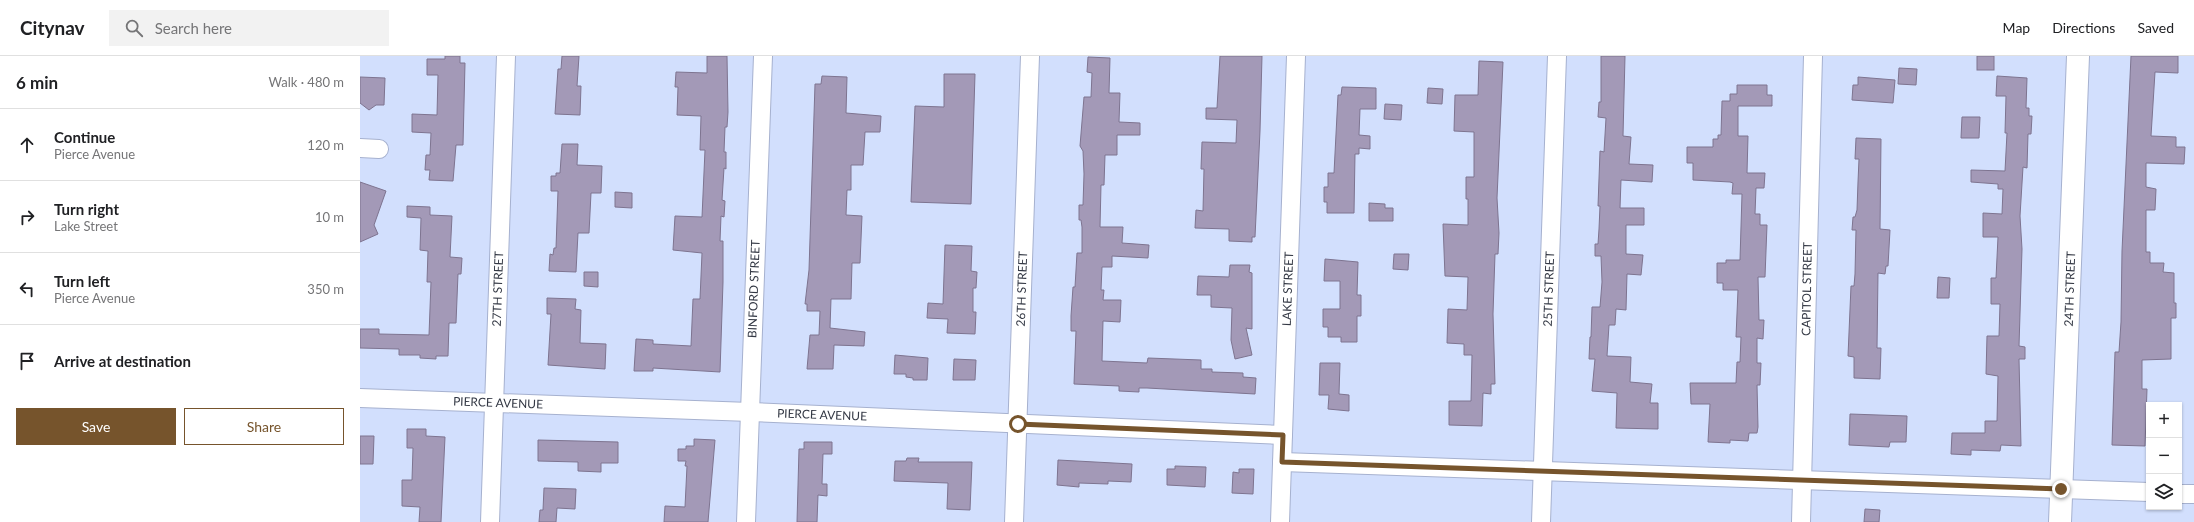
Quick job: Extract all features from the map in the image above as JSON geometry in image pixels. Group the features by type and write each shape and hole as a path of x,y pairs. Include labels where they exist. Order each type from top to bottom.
{"street":[{"name":"27TH STREET","path":"490,522 506,56"},
{"name":"BINFORD STREET","path":"746,522 763,56"},
{"name":"26TH STREET","path":"1014,522 1030,56"},
{"name":"LAKE STREET","path":"1280,522 1296,56"},
{"name":"25TH STREET","path":"1541,522 1556,56"},
{"name":"CAPITOL STREET","path":"1801,522 1813,56"},
{"name":"24TH STREET","path":"2060,522 2078,56"},
{"path":"360,148 379,149"},
{"name":"PIERCE AVENUE","path":"360,398 750,412 1283,435"},
{"path":"1282,462 2146,492"},
{"path":"2182,494 2194,494"}],"building":[{"path":"445,56 460,56 460,63 465,63 463,145 456,145 453,181 429,180 430,170 425,170 426,155 430,155 431,133 412,132 412,114 437,115 438,75 427,75 427,59 445,59"},
{"path":"562,56 579,56 577,86 581,86 580,115 555,114 558,69 561,69"},
{"path":"707,56 727,56 728,112 727,127 725,127 724,152 726,152 726,169 724,168 722,200 725,201 724,217 721,216 720,241 723,241 723,282 720,372 653,368 653,371 634,371 636,339 653,340 653,344 691,346 693,299 700,299 702,253 673,250 675,216 702,217 705,150 700,150 701,116 677,115 678,87 675,87 676,72 707,73"},
{"path":"1220,56 1262,56 1255,237 1252,237 1252,242 1229,241 1229,229 1195,228 1196,210 1203,211 1204,169 1201,169 1202,142 1236,143 1237,120 1206,119 1206,108 1217,108"},
{"path":"1601,56 1625,56 1623,136 1631,137 1629,164 1653,165 1652,182 1621,180 1620,208 1644,208 1644,225 1626,225 1626,254 1643,255 1641,275 1627,274 1626,310 1616,309 1615,325 1609,325 1607,356 1631,357 1630,382 1652,384 1650,403 1658,403 1658,429 1616,428 1617,393 1592,391 1595,359 1589,359 1592,307 1600,307 1602,282 1601,256 1595,256 1595,244 1598,244 1599,229 1600,206 1598,206 1600,151 1604,152 1606,118 1598,117 1599,102 1601,102"},
{"path":"1977,56 1994,56 1994,70 1977,70"},
{"path":"2131,56 2178,56 2178,73 2155,72 2151,136 2176,137 2176,147 2185,147 2184,164 2146,163 2146,187 2156,189 2155,210 2146,210 2146,252 2150,252 2150,263 2164,263 2163,272 2174,273 2174,303 2176,303 2176,318 2171,318 2171,359 2142,360 2142,389 2147,389 2145,446 2112,445 2115,352 2119,352 2121,322 2122,251"},
{"path":"1088,57 1110,58 1109,93 1120,93 1119,122 1140,123 1140,135 1117,135 1117,155 1105,155 1104,185 1101,185 1100,227 1123,227 1122,243 1149,245 1148,258 1112,256 1112,267 1102,267 1101,290 1104,290 1103,300 1121,300 1120,322 1103,321 1102,361 1147,363 1148,358 1201,360 1201,369 1212,369 1212,372 1243,373 1243,377 1256,378 1255,394 1147,388 1139,388 1139,392 1119,391 1119,386 1074,384 1076,331 1071,331 1071,316 1073,287 1075,287 1077,253 1082,253 1082,227 1081,220 1079,220 1079,205 1083,205 1084,174 1083,151 1080,146 1084,97 1091,97 1092,73 1087,72"},
{"path":"1479,61 1503,62 1497,198 1499,233 1498,254 1495,254 1493,314 1495,384 1491,384 1491,394 1483,393 1482,426 1449,425 1449,401 1471,401 1472,355 1464,355 1464,344 1447,343 1448,309 1467,310 1468,277 1445,276 1443,224 1468,225 1466,177 1474,177 1474,132 1454,131 1455,95 1478,95"},
{"path":"1899,68 1917,69 1916,85 1898,84"},
{"path":"944,74 975,74 971,204 911,202 915,106 944,107"},
{"path":"822,76 847,77 846,113 881,116 880,132 865,132 863,165 851,165 851,190 847,190 846,215 862,216 860,263 852,263 851,299 831,299 830,328 865,332 864,346 834,345 833,369 807,369 810,335 819,335 820,311 807,311 807,304 805,304 809,270 815,84 821,84"},
{"path":"1997,76 2027,78 2026,108 2029,108 2029,116 2032,116 2031,134 2028,134 2027,168 2023,167 2020,216 2022,249 2019,346 2025,347 2025,359 2019,359 2021,446 2001,445 2000,451 1971,450 1971,455 1951,454 1952,433 1985,433 1985,421 1997,421 1998,376 1986,374 1987,336 1999,336 2000,304 1991,304 1991,278 1996,278 1998,237 1983,237 1983,213 2002,214 2003,189 1998,189 1998,184 1971,182 1971,170 2005,171 2007,133 2005,133 2006,96 1996,96"},
{"path":"360,77 385,78 384,105 376,105 369,110 360,103"},
{"path":"1858,77 1895,80 1893,103 1852,100 1853,85 1858,85"},
{"path":"1737,85 1767,85 1767,95 1772,95 1772,106 1738,106 1738,136 1748,136 1747,173 1765,173 1764,188 1756,188 1755,214 1760,214 1760,225 1767,225 1765,277 1758,277 1759,320 1764,320 1763,339 1757,338 1757,363 1761,363 1760,385 1757,385 1758,427 1757,433 1749,433 1748,441 1730,440 1730,443 1708,442 1710,404 1691,404 1690,383 1736,383 1737,362 1740,362 1741,337 1736,337 1738,290 1723,290 1723,283 1717,283 1717,263 1726,263 1726,260 1740,260 1742,194 1732,194 1733,183 1730,182 1693,180 1693,163 1687,163 1687,147 1713,147 1713,139 1718,139 1718,135 1721,135 1722,101 1730,101 1730,94 1737,94"},
{"path":"1342,87 1376,88 1376,109 1360,109 1359,135 1370,136 1370,149 1359,148 1359,154 1355,154 1354,213 1327,213 1327,202 1324,202 1324,187 1328,187 1328,173 1334,173 1338,95 1341,95"},
{"path":"1428,88 1443,89 1442,104 1427,103"},
{"path":"1385,104 1402,105 1401,120 1384,119"},
{"path":"1962,117 1980,117 1979,138 1961,138"},
{"path":"1856,138 1881,139 1880,229 1890,230 1888,266 1886,266 1885,274 1878,273 1877,348 1881,348 1880,379 1854,378 1854,357 1848,356 1851,286 1854,286 1855,274 1856,230 1852,230 1853,217 1855,217 1857,210 1859,159 1855,159"},
{"path":"562,144 578,144 577,165 602,166 601,193 591,193 589,233 578,233 576,272 549,271 550,254 553,255 554,248 556,248 558,191 551,191 551,176 556,176 556,173 560,173"},
{"path":"360,182 386,191 374,225 378,234 360,242"},
{"path":"615,192 632,193 632,208 615,207"},
{"path":"1369,203 1385,204 1385,208 1393,208 1393,221 1369,221"},
{"path":"407,206 430,207 430,215 452,216 450,257 462,258 461,274 458,274 456,323 449,323 448,356 436,356 436,359 420,358 420,355 399,355 399,349 360,348 360,329 379,329 379,334 429,335 431,282 427,282 428,251 420,250 421,218 407,217"},
{"path":"945,245 972,246 971,271 977,272 976,288 973,288 973,312 976,312 975,334 947,333 948,319 927,318 928,303 943,304"},
{"path":"1394,254 1409,254 1408,270 1393,269"},
{"path":"1325,259 1358,262 1357,295 1361,295 1361,316 1357,316 1357,342 1341,342 1341,337 1328,337 1328,327 1323,327 1323,309 1340,309 1340,281 1324,281"},
{"path":"1230,265 1250,265 1249,272 1252,273 1252,329 1246,328 1252,355 1235,359 1231,340 1232,308 1211,307 1211,295 1197,295 1198,276 1229,277"},
{"path":"584,272 598,272 598,287 584,286"},
{"path":"1938,277 1950,278 1949,298 1937,298"},
{"path":"547,298 576,299 575,309 581,310 580,343 606,344 605,369 548,365 551,314 547,314"},
{"path":"895,355 928,358 927,380 913,380 913,378 906,377 906,374 894,374"},
{"path":"954,359 976,360 975,380 953,380"},
{"path":"1320,363 1340,363 1339,394 1349,395 1349,411 1328,409 1329,395 1319,395"},
{"path":"1850,414 1907,416 1906,442 1890,442 1889,447 1849,445"},
{"path":"407,429 426,429 426,436 445,437 441,522 419,522 420,507 402,506 402,480 412,480 413,448 407,448"},
{"path":"360,436 374,436 373,464 360,464"},
{"path":"694,439 715,440 708,522 664,522 665,506 685,507 687,466 685,466 686,461 678,461 678,449 686,449 686,446 694,446"},
{"path":"538,440 618,442 618,463 601,463 601,472 578,471 578,462 538,461"},
{"path":"804,442 832,442 832,454 823,454 822,484 827,484 827,496 818,495 817,522 797,522 799,449 804,449"},
{"path":"907,458 919,458 918,462 972,462 970,510 947,509 948,483 894,481 895,461 906,461"},
{"path":"1058,460 1132,464 1131,482 1108,481 1108,484 1079,483 1079,487 1057,485"},
{"path":"1175,466 1206,467 1205,487 1167,485 1167,469 1175,469"},
{"path":"1239,469 1254,469 1253,494 1232,493 1233,472 1239,473"},
{"path":"544,488 576,489 575,509 557,508 556,522 539,522 540,510 543,510"},
{"path":"1865,509 1880,510 1879,522 1864,522"}],"route":[{"path":"1018,424 1283,435 1282,462 2061,489"}]}
